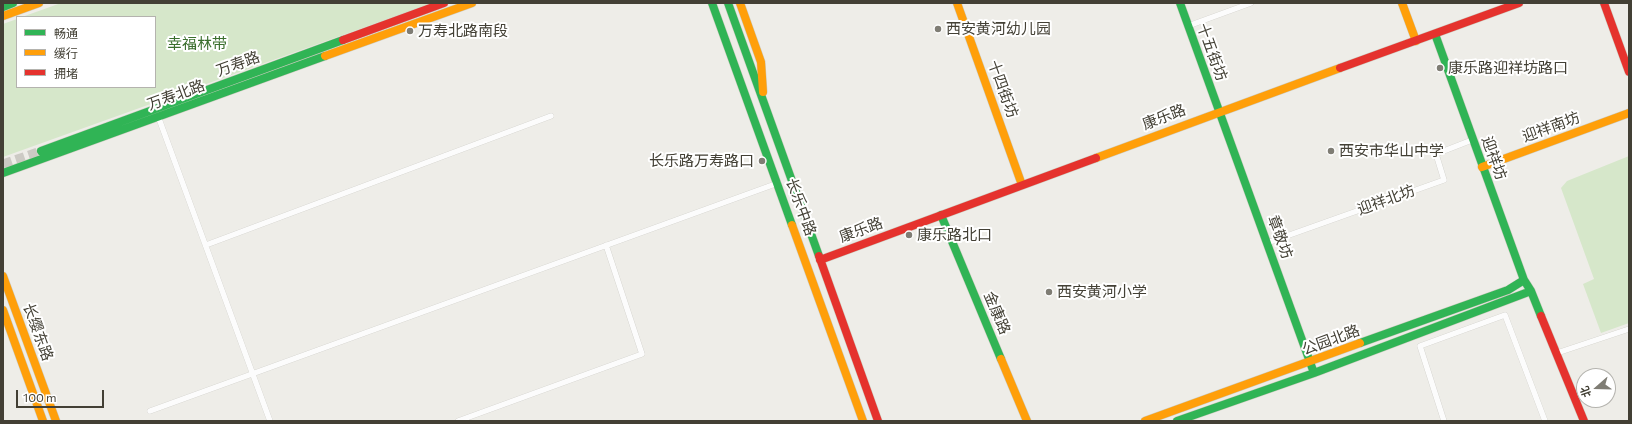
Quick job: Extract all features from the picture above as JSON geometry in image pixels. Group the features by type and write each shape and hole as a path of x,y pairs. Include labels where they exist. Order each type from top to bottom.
{"main road":[{"path":"3,7 13,3"},
{"path":"3,16 38,3"},
{"name":"万寿路","path":"41,151 444,3"},
{"name":"万寿北路","path":"3,173 472,3"},
{"name":"长乐中路","path":"712,3 863,421"},
{"name":"长乐中路","path":"728,3 878,421"},
{"path":"740,3 761,62 763,101"},
{"name":"十四街坊","path":"957,3 1022,185"},
{"name":"十五街坊","path":"1180,3 1219,112"},
{"path":"1402,3 1416,40"},
{"name":"康乐路","path":"820,260 1219,112 1519,3"},
{"path":"1604,3 1629,72"},
{"name":"迎祥坊","path":"1435,34 1472,140 1524,280 1557,353 1584,421"},
{"name":"章敬坊","path":"1219,112 1314,373"},
{"name":"迎祥南坊","path":"1482,167 1629,113"},
{"path":"762,143 776,138"},
{"name":"金康路","path":"941,215 1027,421"},
{"name":"长缨东路","path":"3,276 56,421"},
{"name":"公园北路","path":"1145,421 1508,290 1524,280"},
{"name":"公园北路","path":"1177,421 1314,373 1530,291"},
{"name":"长缨东路","path":"3,310 43,421"}],"street":[{"path":"1188,26 1251,3"},
{"path":"158,116 270,421"},
{"path":"206,245 551,116"},
{"name":"迎祥北坊","path":"1267,243 1444,180 1436,154 1472,140"},
{"path":"150,411 778,183"},
{"path":"458,421 474,418 642,354 606,245"},
{"path":"1444,421 1420,346 1505,316 1545,421"},
{"path":"1557,353 1629,329"}],"green space":[{"name":"幸福林带","path":"61,3 432,3 3,157 3,24 16,19 16,88 156,88 156,16 25,16"},
{"path":"1629,156 1629,323 1601,333 1583,284 1594,279 1561,188 1567,181"}],"tunnel":[{"path":"3,164 41,151"}],"traffic: fast":[{"path":"3,7 13,3"},
{"path":"712,3 792,225"},
{"path":"728,3 819,256"},
{"path":"1180,3 1314,373"},
{"path":"1435,34 1524,280 1531,291 1541,316"},
{"path":"41,151 343,40"},
{"path":"3,173 325,56"},
{"path":"941,215 1001,359"},
{"path":"1360,343 1508,290 1524,280"},
{"path":"1177,421 1314,373 1531,291"}],"traffic: slow":[{"path":"3,16 39,3"},
{"path":"325,56 472,3"},
{"path":"740,3 761,62 763,92"},
{"path":"957,3 1022,185"},
{"path":"1402,3 1416,41"},
{"path":"1096,158 1340,68"},
{"path":"1482,167 1629,113"},
{"path":"792,225 863,421"},
{"path":"3,276 56,421"},
{"path":"3,310 43,421"},
{"path":"1145,421 1360,343"},
{"path":"1001,359 1027,421"}],"traffic: jam":[{"path":"343,40 444,3"},
{"path":"1340,68 1519,3"},
{"path":"1604,3 1629,72"},
{"path":"820,260 1096,158"},
{"path":"819,256 878,421"},
{"path":"1541,316 1584,421"}],"place":[{"name":"西安黄河幼儿园","path":"938,29"},
{"name":"万寿北路南段","path":"410,31"},
{"name":"康乐路迎祥坊路口","path":"1440,68"},
{"name":"西安市华山中学","path":"1331,151"},
{"name":"长乐路万寿路口","path":"762,161"},
{"name":"康乐路北口","path":"909,235"},
{"name":"西安黄河小学","path":"1049,292"}]}
